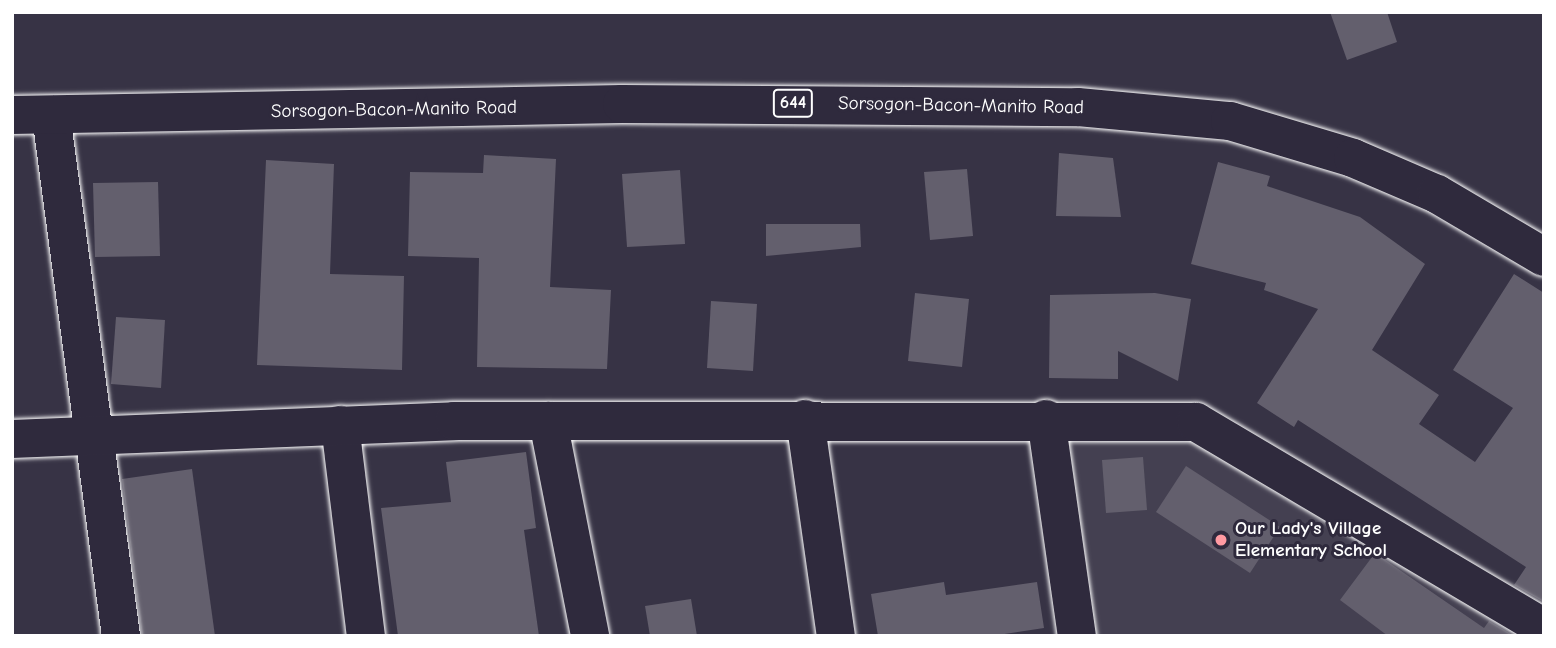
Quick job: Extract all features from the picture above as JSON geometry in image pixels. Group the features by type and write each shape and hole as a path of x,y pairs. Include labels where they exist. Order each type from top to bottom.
{"street":[{"name":"Sorsogon-Bacon-Manito Road","path":"12,115 858,102 1078,107 1216,120 1353,158 1437,194 1544,257"},
{"path":"51,115 121,636"},
{"path":"805,419 836,636"},
{"path":"12,439 340,425 548,421 1046,419 1196,422 1544,628"},
{"path":"1046,419 1077,636"},
{"path":"548,421 590,636"},
{"path":"340,425 366,636"}],"shaded area":[{"name":"Our Lady's Village Elementary School","path":"1192,436 1521,636 1093,636 1065,444"}],"building":[{"path":"1330,12 1387,12 1397,42 1347,60"},
{"path":"1059,153 1113,158 1121,217 1056,216"},
{"path":"484,155 556,159 550,287 611,290 607,369 477,367 479,258 408,256 410,172 483,173"},
{"path":"266,160 334,164 330,274 404,276 402,370 257,365"},
{"path":"1218,162 1270,176 1267,186 1360,217 1425,264 1372,350 1439,395 1419,424 1475,462 1513,408 1453,370 1514,274 1544,293 1544,602 1514,585 1526,567 1298,420 1294,427 1257,403 1318,309 1264,290 1266,283 1191,264"},
{"path":"967,169 973,236 930,240 924,172"},
{"path":"680,170 685,244 627,247 622,174"},
{"path":"158,182 160,256 95,257 93,183"},
{"path":"766,224 860,224 861,247 766,256"},
{"path":"915,293 969,299 962,367 908,361"},
{"path":"1155,293 1191,299 1178,381 1118,351 1118,379 1049,378 1050,295"},
{"path":"711,301 757,304 753,371 707,368"},
{"path":"116,317 165,320 161,388 111,384"},
{"path":"526,452 536,528 524,530 539,636 398,636 381,508 451,502 446,462"},
{"path":"1143,457 1147,510 1106,513 1102,460"},
{"path":"1186,466 1280,527 1250,573 1156,512"},
{"path":"192,469 215,636 142,636 122,479"},
{"path":"1375,553 1484,628 1489,621 1514,636 1388,636 1340,600"},
{"path":"944,582 946,595 1037,582 1044,628 991,636 878,636 871,594"},
{"path":"691,599 697,636 650,636 645,606"}],"place":[{"name":"Our Lady's Village Elementary School","path":"1221,540"}]}
